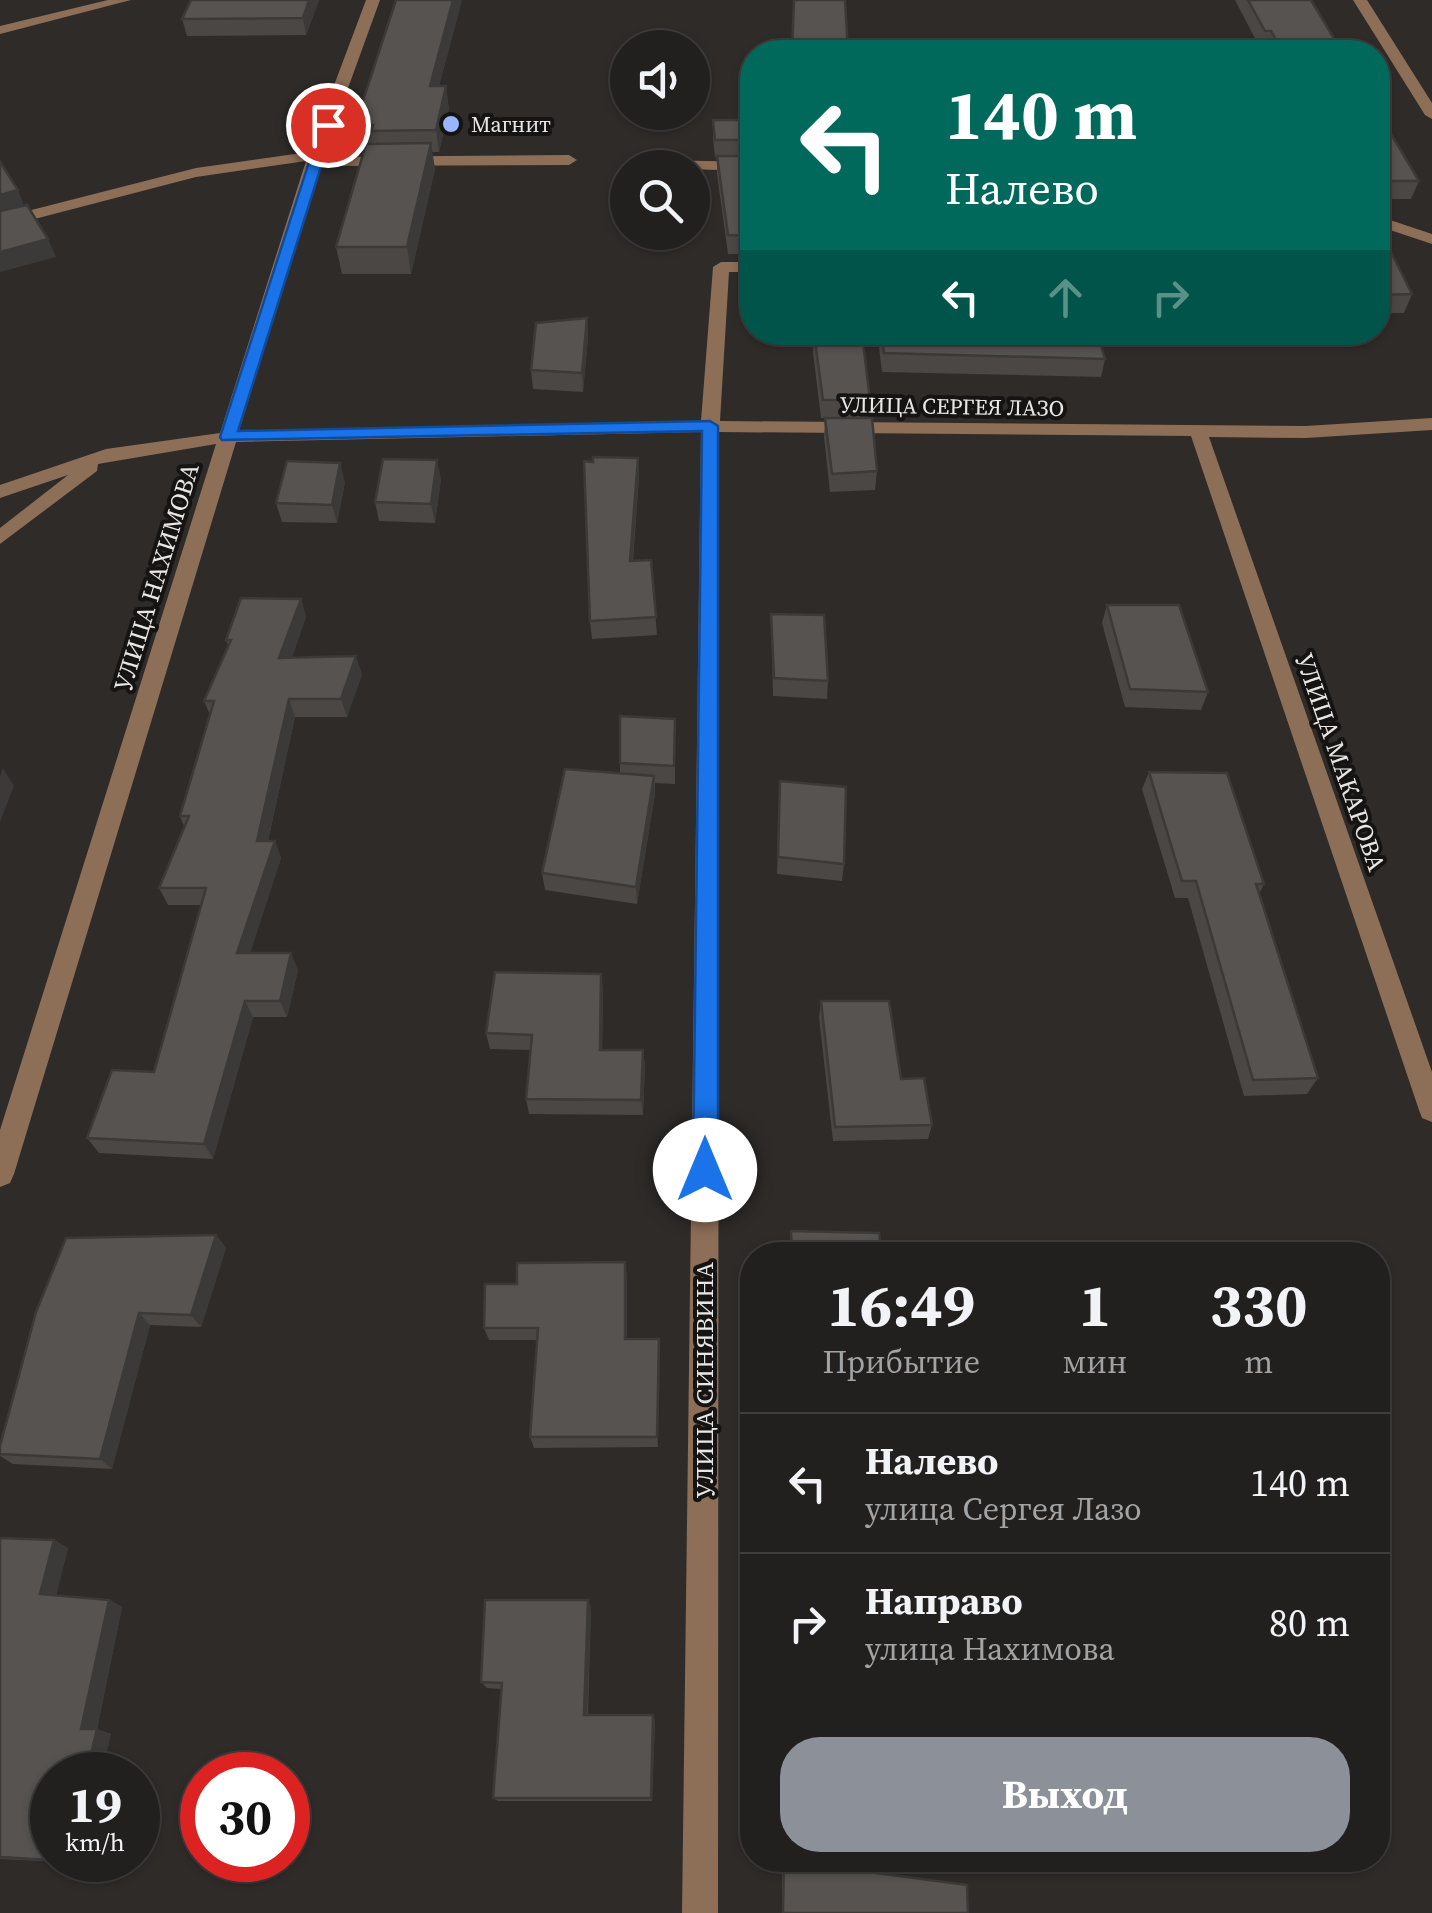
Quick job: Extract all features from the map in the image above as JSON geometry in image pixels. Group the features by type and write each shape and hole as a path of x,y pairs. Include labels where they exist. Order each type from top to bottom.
{"street":[{"path":"0,30 124,0"},
{"name":"УЛИЦА НАХИМОВА","path":"0,1174 315,159 373,0"},
{"path":"1360,0 1385,40"},
{"path":"1390,48 1432,115"},
{"path":"0,223 250,162 569,160"},
{"path":"710,166 740,167"},
{"path":"1390,225 1432,239"},
{"name":"УЛИЦА СИНЯВИНА","path":"700,1913 710,426 721,266 740,267"},
{"name":"УЛИЦА СЕРГЕЯ ЛАЗО","path":"0,492 106,455 228,437 710,426 1306,432 1432,424"},
{"name":"УЛИЦА МАКАРОВА","path":"1198,431 1432,1110"},
{"path":"0,538 106,455"}],"building":[{"path":"191,0 309,0 303,18 182,19"},
{"path":"396,0 453,0 430,86 446,86 436,130 371,131 373,125 355,125"},
{"path":"794,0 845,0 847,40 792,40"},
{"path":"1248,0 1311,0 1335,40 1276,40 1271,31 1265,31"},
{"path":"713,120 740,120 740,140 715,140"},
{"path":"1390,132 1419,181 1390,181"},
{"path":"431,143 407,247 336,247 366,144"},
{"path":"717,156 740,156 740,236 728,235"},
{"path":"0,162 18,190 0,195"},
{"path":"27,205 48,239 0,252 0,211"},
{"path":"1390,250 1412,294 1390,295"},
{"path":"587,318 582,373 531,370 536,323"},
{"path":"816,345 863,345 870,400 823,400"},
{"path":"883,345 1101,345 1105,359 884,353"},
{"path":"825,418 872,418 877,471 832,474"},
{"path":"593,457 638,458 630,561 651,560 656,617 590,621 584,461 593,462"},
{"path":"383,459 437,460 431,504 375,502"},
{"path":"287,461 340,463 332,505 276,503"},
{"path":"241,598 301,599 279,658 356,656 341,699 289,699 257,841 275,841 237,953 291,953 280,1001 245,1001 204,1144 87,1138 112,1070 154,1072 206,888 159,888 189,816 180,816 214,701 204,701 231,640 226,640"},
{"path":"1107,605 1179,605 1208,692 1130,689"},
{"path":"771,614 824,615 828,681 774,678"},
{"path":"620,716 675,719 674,766 620,763"},
{"path":"565,769 654,776 636,887 542,873"},
{"path":"1149,772 1227,773 1264,884 1256,884 1318,1078 1253,1080 1196,881 1182,881"},
{"path":"780,781 846,787 844,864 778,857"},
{"path":"495,972 601,974 600,1050 643,1050 641,1100 526,1099 532,1035 486,1033"},
{"path":"821,1001 889,1001 901,1079 924,1078 932,1125 835,1127"},
{"path":"791,1231 879,1233 880,1242 791,1242"},
{"path":"216,1235 191,1315 139,1313 100,1459 0,1454 36,1312 66,1238"},
{"path":"625,1262 625,1339 659,1339 657,1437 530,1437 538,1328 484,1328 485,1284 517,1284 517,1263"},
{"path":"0,1538 54,1540 40,1594 109,1600 81,1729 97,1729 92,1752 30,1752 30,1859 0,1857"},
{"path":"485,1600 588,1600 584,1715 653,1715 651,1798 493,1798 502,1683 481,1682"},
{"path":"784,1872 868,1872 967,1885 968,1913 783,1913"}],"place":[{"name":"Магнит","path":"451,124"}],"route":[{"path":"328,125 228,437 710,426 705,1170"}]}
